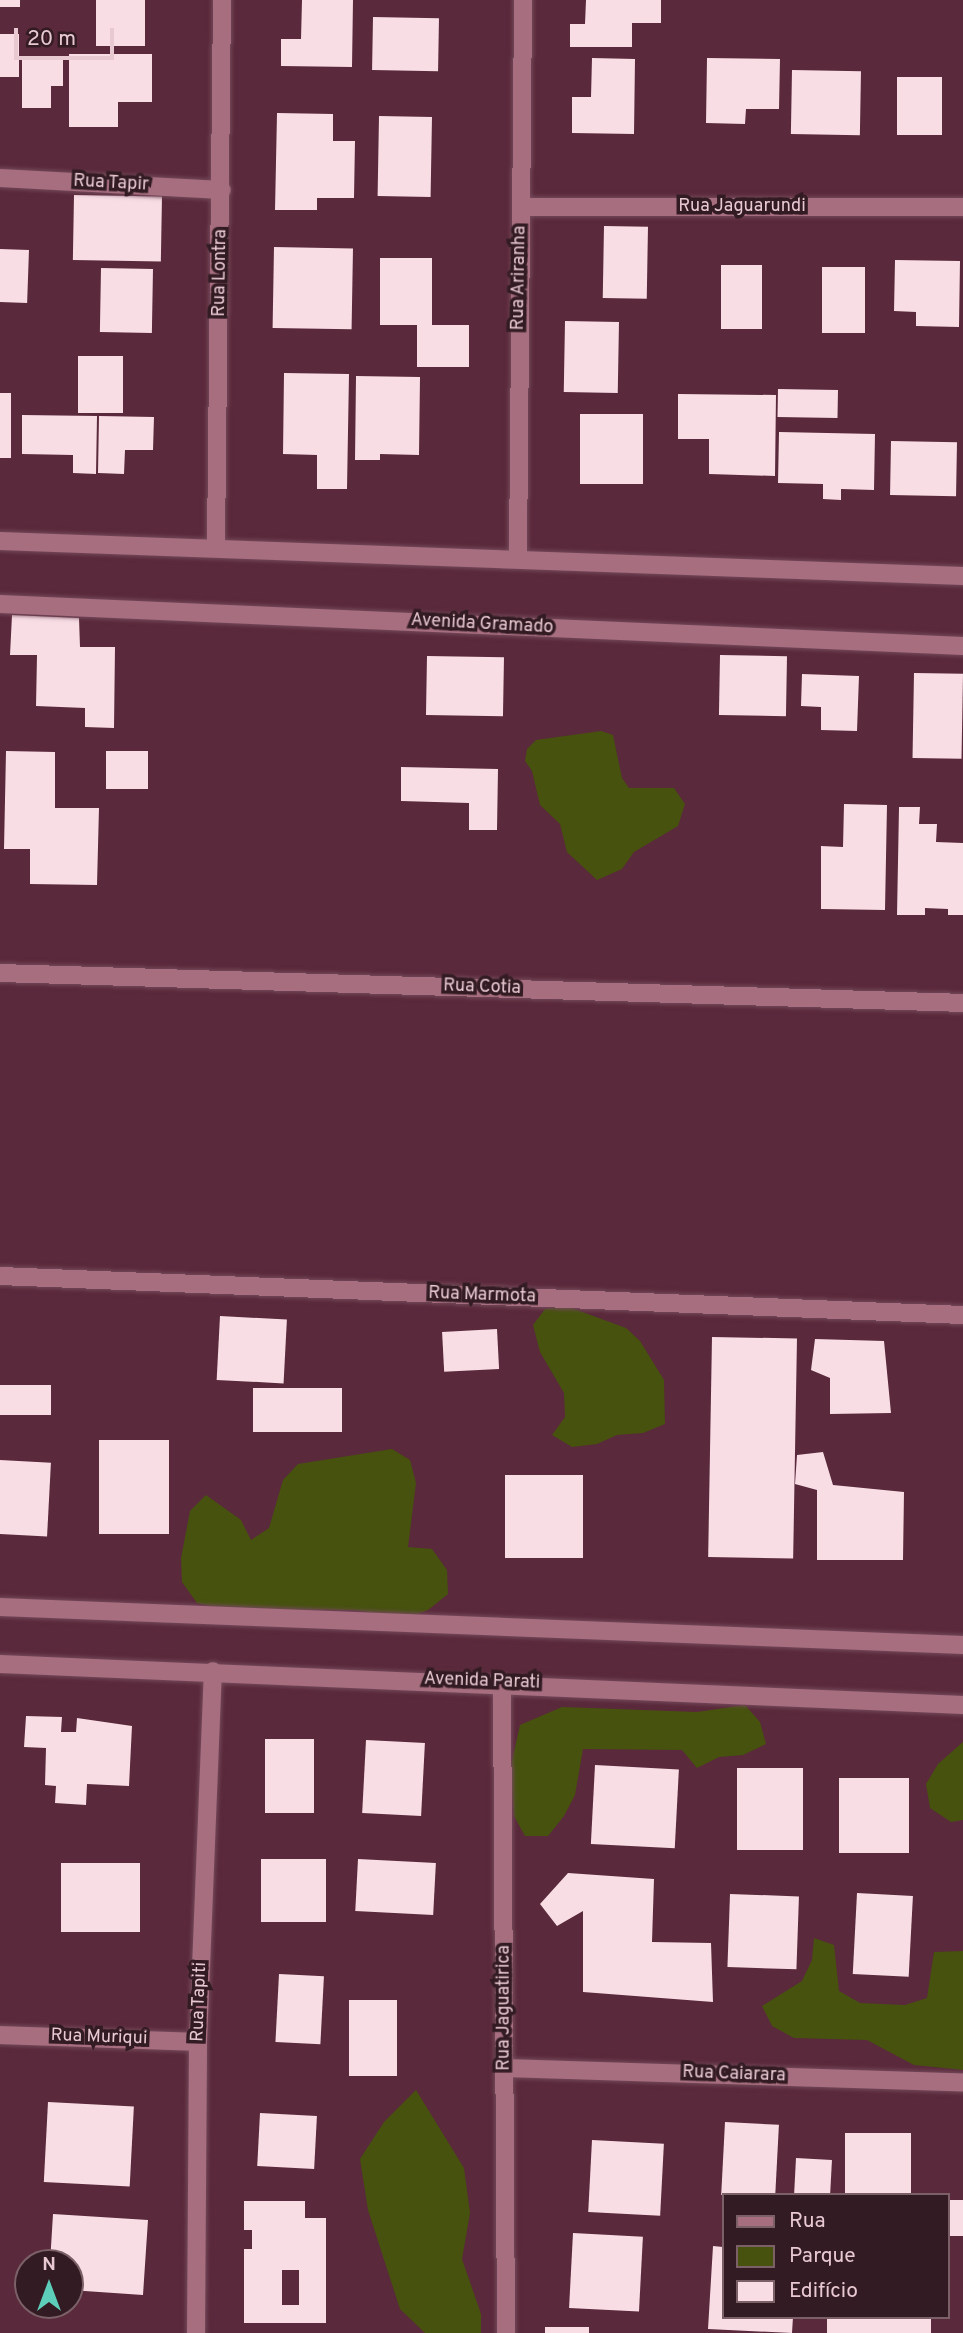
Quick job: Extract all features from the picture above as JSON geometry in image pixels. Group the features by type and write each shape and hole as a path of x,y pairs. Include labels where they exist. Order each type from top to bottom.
{"street":[{"name":"Rua Lontra","path":"216,545 222,0"},
{"name":"Rua Ariranha","path":"518,556 523,0"},
{"name":"Rua Tapir","path":"0,178 222,190"},
{"name":"Rua Jaguarundi","path":"521,206 963,206"},
{"path":"0,541 216,545 963,576"},
{"name":"Avenida Gramado","path":"0,604 963,646"},
{"name":"Rua Cotia","path":"0,973 963,1003"},
{"name":"Rua Marmota","path":"0,1276 963,1315"},
{"path":"0,1607 963,1645"},
{"name":"Avenida Parati","path":"0,1664 502,1682 963,1705"},
{"name":"Rua Tapiti","path":"196,2333 198,2042 213,1671"},
{"name":"Rua Jaguatirica","path":"502,1682 506,2333"},
{"name":"Rua Muriqui","path":"0,2035 198,2042"},
{"name":"Rua Caiarara","path":"506,2068 963,2082"}],"green space":[{"path":"601,731 613,735 622,778 629,788 674,788 685,804 678,826 634,852 622,869 597,880 567,852 560,824 540,805 532,771 525,761 527,749 536,740"},
{"path":"566,1306 626,1328 640,1341 664,1380 665,1424 643,1433 617,1435 597,1444 572,1447 552,1435 565,1417 564,1393 540,1352 533,1325 545,1309"},
{"path":"392,1449 410,1460 416,1483 408,1547 432,1549 447,1570 448,1594 428,1610 406,1618 354,1610 224,1609 197,1603 182,1582 181,1558 190,1511 206,1495 241,1520 251,1540 269,1528 283,1480 298,1464"},
{"path":"745,1705 760,1722 766,1744 743,1755 719,1757 697,1768 682,1750 583,1749 575,1795 564,1816 548,1836 525,1836 514,1816 510,1769 520,1725 562,1707 697,1712"},
{"path":"963,1742 963,1820 951,1822 930,1808 926,1784 938,1764"},
{"path":"814,1938 834,1945 839,1991 860,2003 905,2005 927,1998 934,1952 963,1951 963,2070 914,2065 867,2040 794,2038 772,2026 762,2006 802,1981 812,1960"},
{"path":"416,2090 464,2168 470,2213 462,2259 481,2314 481,2333 425,2333 400,2309 368,2210 360,2159 384,2122"}],"building":[{"path":"0,0 20,0 20,7 0,7"},
{"path":"96,0 145,0 145,46 96,46"},
{"path":"302,0 353,0 352,67 281,66 281,39 301,39"},
{"path":"586,0 661,0 661,23 632,23 632,47 570,47 570,24 585,24"},
{"path":"373,17 439,18 438,71 372,70"},
{"path":"0,34 19,34 19,77 0,77"},
{"path":"69,54 152,54 152,102 118,102 118,127 69,127"},
{"path":"22,56 63,56 63,86 51,86 51,108 22,108"},
{"path":"592,58 635,59 634,134 572,133 572,97 591,97"},
{"path":"707,58 780,59 779,109 746,109 745,124 706,123"},
{"path":"792,70 861,71 860,135 791,134"},
{"path":"897,77 942,77 942,135 897,135"},
{"path":"277,113 333,114 333,141 355,141 354,198 317,198 317,210 275,210"},
{"path":"379,116 432,117 431,197 378,196"},
{"path":"74,195 162,197 161,262 73,260"},
{"path":"604,226 648,227 647,299 603,298"},
{"path":"274,247 353,248 352,329 273,328"},
{"path":"0,249 29,250 27,303 0,302"},
{"path":"380,258 432,258 432,325 469,325 469,367 417,367 417,325 380,325"},
{"path":"895,260 960,261 959,327 916,326 916,312 894,311"},
{"path":"721,265 762,265 762,329 721,329"},
{"path":"822,267 865,267 865,333 822,333"},
{"path":"101,268 153,269 152,333 100,332"},
{"path":"565,321 619,322 618,393 564,392"},
{"path":"78,356 123,356 123,413 78,413"},
{"path":"284,373 349,374 347,489 317,489 317,455 283,454"},
{"path":"356,376 420,377 419,455 380,454 380,460 355,460"},
{"path":"778,389 838,390 838,418 778,417"},
{"path":"0,393 11,393 11,458 0,458"},
{"path":"678,394 776,395 775,476 709,474 709,439 678,439"},
{"path":"580,414 643,414 643,484 580,484"},
{"path":"22,415 97,416 96,474 73,473 73,455 22,454"},
{"path":"99,416 154,417 153,450 125,450 124,474 98,473"},
{"path":"779,432 875,434 874,490 841,489 841,500 823,499 823,484 778,483"},
{"path":"891,441 957,442 956,496 890,495"},
{"path":"12,615 79,618 80,647 115,647 114,728 85,727 85,708 36,706 37,655 10,655"},
{"path":"720,655 787,656 786,716 719,715"},
{"path":"427,656 504,657 503,716 426,715"},
{"path":"914,673 963,674 962,759 913,758"},
{"path":"802,674 859,676 857,731 821,730 821,707 801,706"},
{"path":"6,751 55,752 55,808 99,808 97,885 30,884 30,849 4,849"},
{"path":"106,751 148,751 148,789 106,789"},
{"path":"401,767 498,769 497,830 469,830 469,803 401,801"},
{"path":"844,804 887,805 885,910 821,909 821,846 843,847"},
{"path":"899,807 920,807 919,824 937,824 936,842 963,843 963,915 948,915 948,909 925,908 925,915 897,915"},
{"path":"220,1316 287,1320 284,1383 217,1380"},
{"path":"497,1329 499,1369 444,1372 442,1332"},
{"path":"712,1337 797,1338 793,1558 708,1557"},
{"path":"815,1339 884,1341 891,1413 830,1414 830,1378 811,1370"},
{"path":"0,1385 51,1385 51,1415 0,1415"},
{"path":"253,1388 342,1388 342,1432 253,1432"},
{"path":"99,1440 169,1440 169,1534 99,1534"},
{"path":"823,1452 833,1485 904,1492 903,1560 817,1560 817,1490 795,1484 797,1455"},
{"path":"0,1460 51,1463 47,1537 0,1534"},
{"path":"505,1475 583,1475 583,1558 505,1558"},
{"path":"26,1716 62,1717 61,1732 76,1732 77,1718 132,1726 129,1786 87,1784 86,1805 55,1803 56,1786 45,1785 46,1748 24,1747"},
{"path":"265,1739 314,1739 314,1813 265,1813"},
{"path":"366,1740 425,1743 421,1816 362,1813"},
{"path":"595,1765 679,1769 675,1848 591,1844"},
{"path":"737,1768 803,1768 803,1850 737,1850"},
{"path":"839,1778 909,1778 909,1853 839,1853"},
{"path":"261,1859 326,1859 326,1922 261,1922"},
{"path":"358,1859 436,1863 433,1915 355,1911"},
{"path":"61,1863 140,1863 140,1932 61,1932"},
{"path":"568,1873 654,1879 652,1942 711,1943 713,2002 583,1992 583,1911 557,1926 540,1904"},
{"path":"857,1893 913,1896 909,1977 853,1974"},
{"path":"730,1894 799,1896 796,1969 727,1967"},
{"path":"279,1974 324,1976 320,2044 275,2042"},
{"path":"349,2000 397,2000 397,2076 349,2076"},
{"path":"48,2102 134,2107 130,2186 44,2182"},
{"path":"260,2113 317,2116 314,2169 257,2166"},
{"path":"725,2122 779,2125 775,2193 721,2195"},
{"path":"845,2133 911,2133 911,2193 845,2193"},
{"path":"592,2140 664,2144 660,2216 588,2212"},
{"path":"796,2158 832,2160 830,2193 794,2193"},
{"path":"949,2200 963,2200 963,2236 949,2236"},
{"path":"244,2201 305,2201 305,2218 326,2218 326,2323 244,2323 244,2249 252,2249 252,2230 244,2230","holes":["282,2270 299,2270 299,2305 282,2305"]},
{"path":"53,2214 148,2220 143,2295 84,2291 84,2249 51,2249"},
{"path":"573,2233 643,2237 639,2312 569,2308"},
{"path":"713,2246 722,2247 722,2319 793,2319 792,2333 708,2329"},
{"path":"827,2319 931,2319 931,2333 827,2333"},
{"path":"545,2327 589,2327 589,2333 545,2333"}]}
